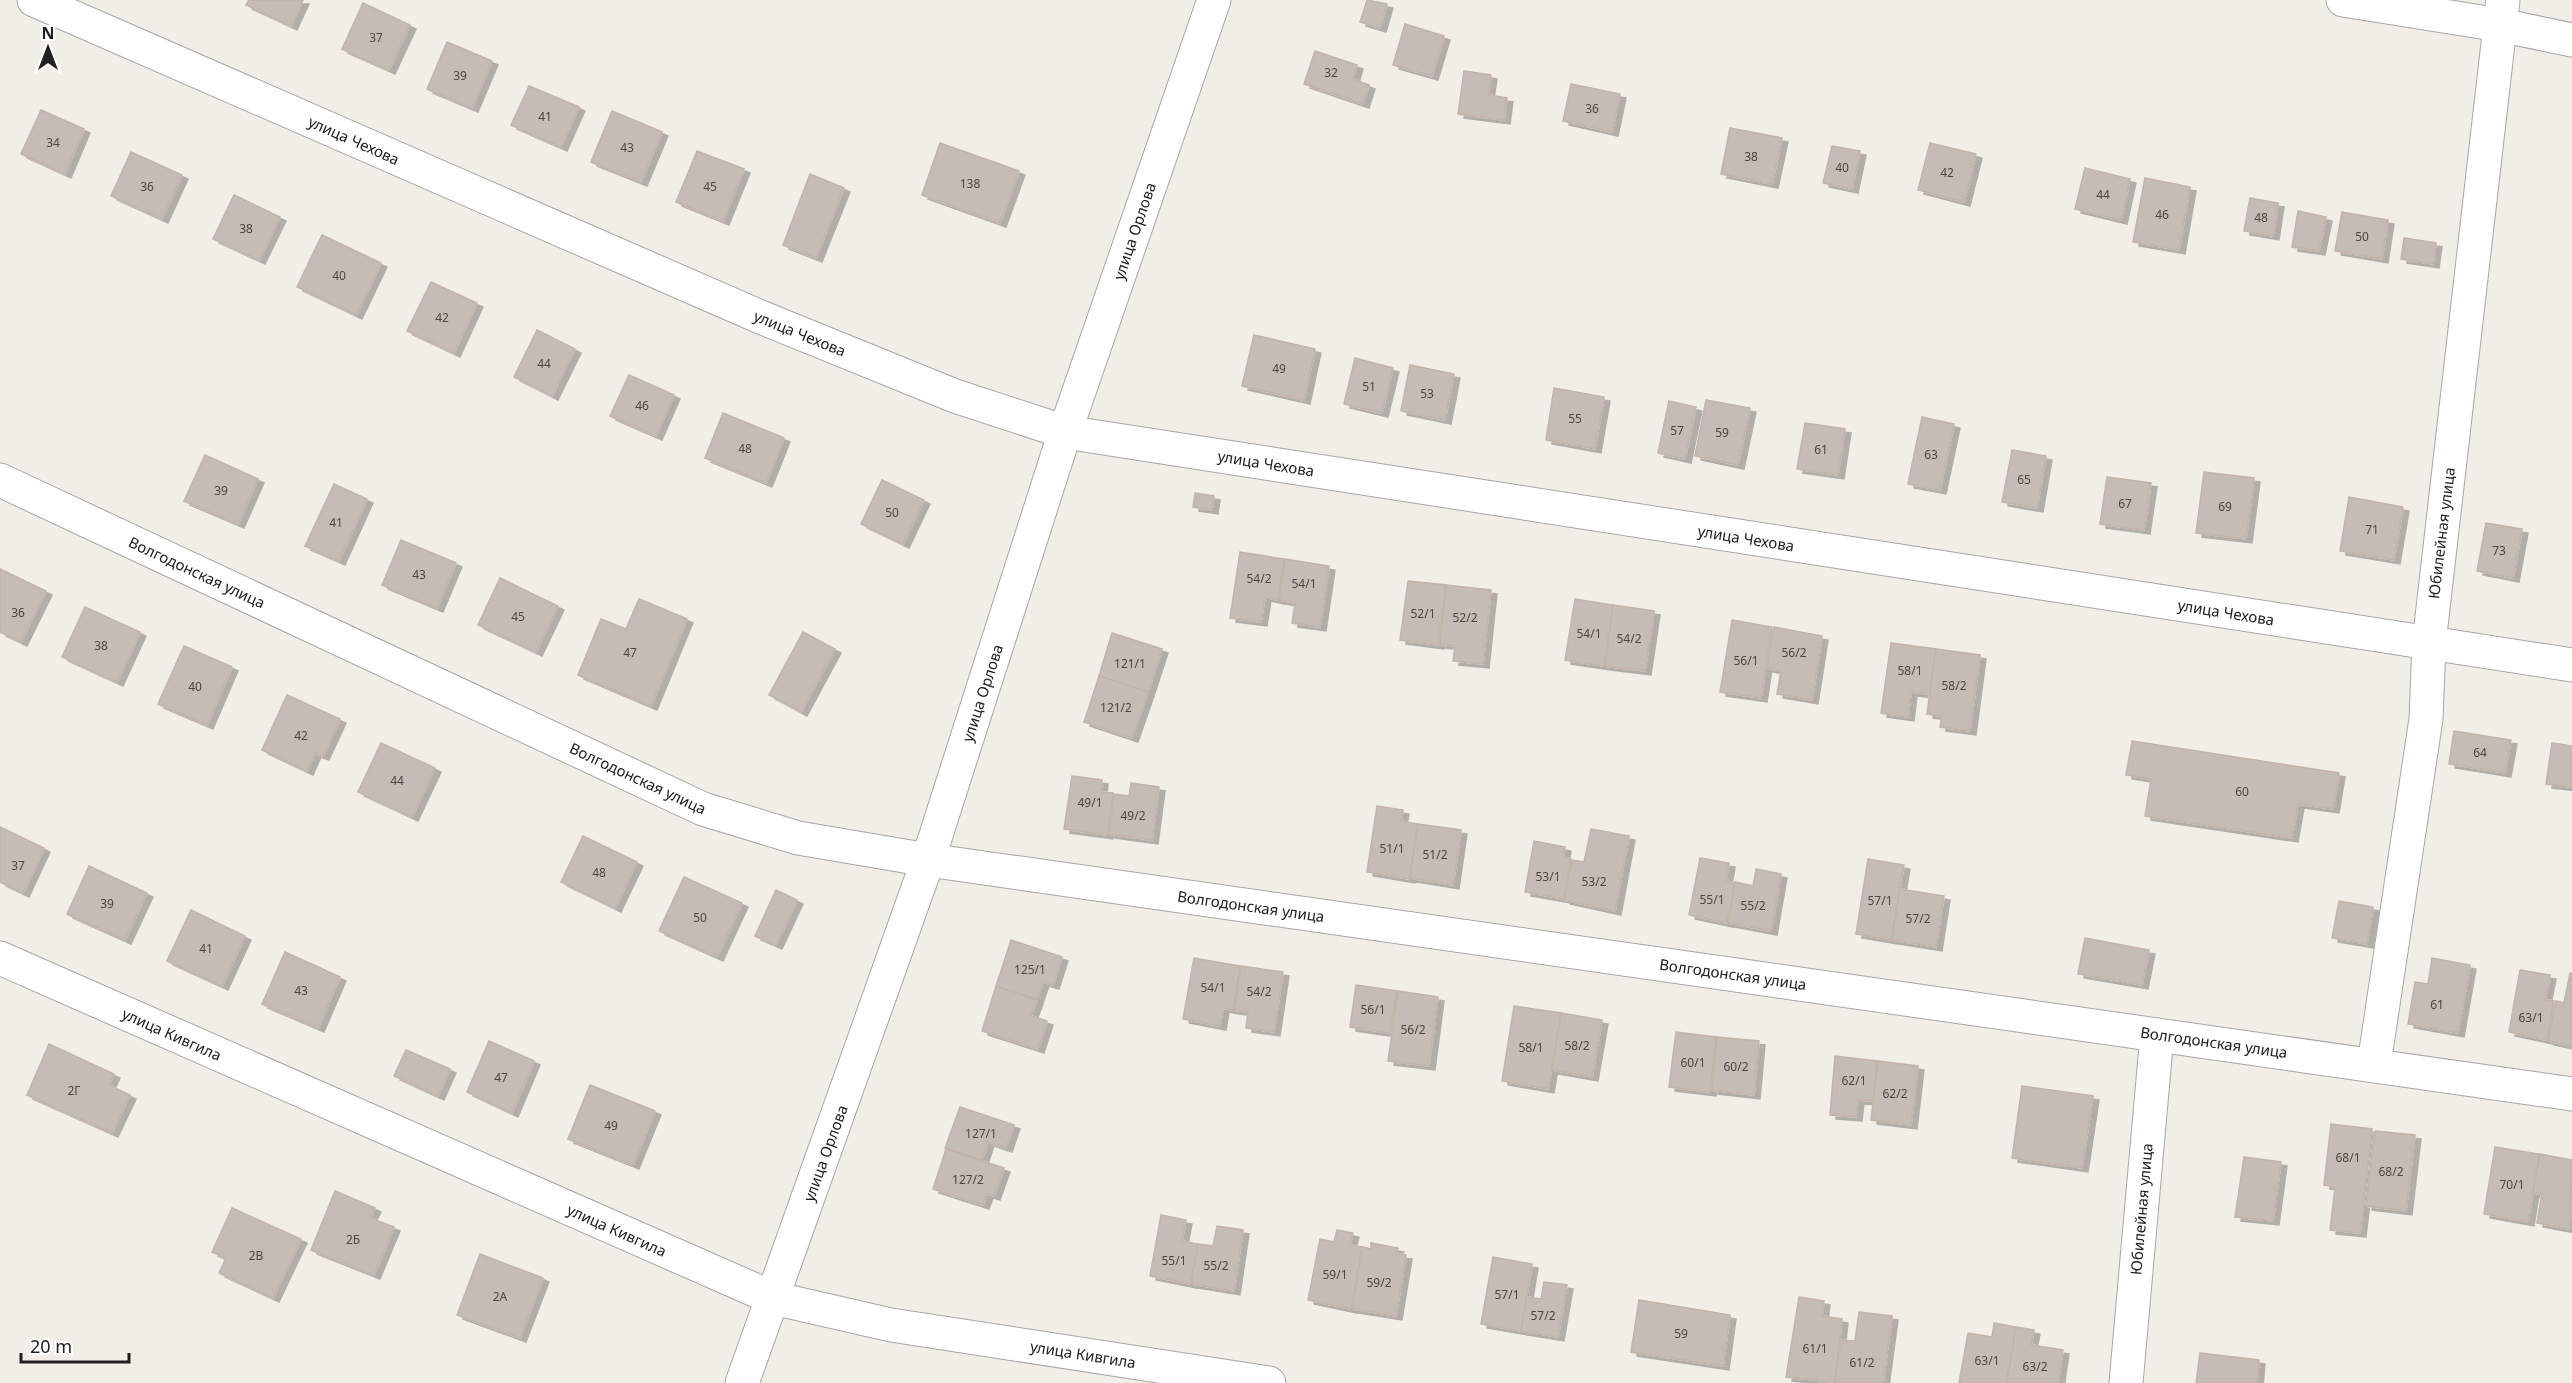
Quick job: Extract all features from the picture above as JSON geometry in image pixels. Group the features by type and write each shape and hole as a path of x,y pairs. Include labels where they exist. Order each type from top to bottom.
{"street":[{"name":"улица Чехова","path":"34,0 758,316 955,396 1065,432 2572,665"},
{"name":"улица Орлова","path":"742,1383 928,860 1065,432 1214,0"},
{"path":"2343,0 2501,13 2572,40"},
{"name":"Юбилейная улица","path":"2374,1064 2426,719 2429,643 2501,13"},
{"name":"Волгодонская улица","path":"0,480 703,809 798,838 928,860 2572,1094"},
{"name":"улица Кивгила","path":"0,958 773,1298 891,1325 1269,1383"},
{"name":"Юбилейная улица","path":"2126,1383 2157,1035"}],"building":[{"path":"249,0 303,0 291,26 246,5"},
{"path":"1367,0 1387,4 1380,28 1360,22"},
{"path":"363,3 410,25 389,70 342,49"},
{"path":"1405,24 1444,36 1432,76 1393,65"},
{"path":"447,42 492,61 472,108 427,89"},
{"path":"1315,51 1357,65 1353,79 1369,85 1363,104 1304,84"},
{"path":"1464,71 1491,75 1488,95 1507,98 1504,120 1458,114"},
{"path":"1571,84 1620,94 1612,132 1563,121"},
{"path":"529,86 579,107 561,147 511,125"},
{"path":"41,110 84,129 65,174 21,154"},
{"path":"612,111 662,132 641,182 591,162"},
{"path":"1730,128 1782,138 1772,184 1721,174"},
{"path":"940,143 1019,171 1000,223 922,195"},
{"path":"1930,143 1976,154 1964,202 1918,190"},
{"path":"1832,146 1860,151 1852,189 1823,183"},
{"path":"697,151 744,169 723,221 676,202"},
{"path":"131,152 182,175 162,219 111,196"},
{"path":"2085,168 2130,179 2121,220 2075,209"},
{"path":"810,174 844,188 816,258 783,245"},
{"path":"2145,178 2190,187 2179,250 2133,242"},
{"path":"234,195 280,217 259,260 213,239"},
{"path":"2250,198 2278,203 2273,236 2244,231"},
{"path":"2298,211 2326,217 2319,251 2292,247"},
{"path":"2342,212 2388,220 2382,259 2335,251"},
{"path":"322,235 381,263 356,315 297,287"},
{"path":"2404,238 2436,243 2433,264 2401,259"},
{"path":"431,282 477,303 454,353 407,331"},
{"path":"537,330 575,349 552,396 514,377"},
{"path":"1254,335 1315,349 1304,400 1242,386"},
{"path":"1355,358 1393,368 1382,413 1344,404"},
{"path":"1410,365 1454,374 1445,420 1401,411"},
{"path":"629,375 674,395 656,436 610,416"},
{"path":"1554,388 1604,397 1595,449 1546,440"},
{"path":"1706,400 1750,408 1738,465 1695,456"},
{"path":"1669,401 1696,407 1685,459 1658,453"},
{"path":"723,413 784,438 766,483 705,458"},
{"path":"1922,417 1954,424 1940,490 1908,484"},
{"path":"1805,423 1845,429 1838,475 1797,469"},
{"path":"2012,450 2046,456 2037,508 2002,502"},
{"path":"205,455 258,479 238,524 184,501"},
{"path":"2204,472 2254,478 2246,539 2196,533"},
{"path":"2107,477 2151,483 2144,530 2100,524"},
{"path":"882,480 924,500 903,544 861,524"},
{"path":"334,484 367,499 339,561 305,546"},
{"path":"1195,493 1214,496 1212,510 1193,507"},
{"path":"2349,497 2403,507 2394,560 2340,551"},
{"path":"2486,523 2522,529 2513,578 2477,571"},
{"path":"401,540 456,563 437,608 382,585"},
{"path":"1240,552 1284,559 1278,600 1265,597 1261,622 1230,618"},
{"path":"1285,559 1329,566 1320,627 1292,623 1295,603 1279,600"},
{"path":"0,569 46,591 21,642 0,632"},
{"path":"500,578 558,606 536,652 478,625"},
{"path":"1408,581 1446,585 1438,645 1400,640"},
{"path":"1446,585 1491,590 1483,664 1453,661 1455,646 1440,644"},
{"path":"639,599 687,619 651,706 578,675 601,619 626,629"},
{"path":"1575,599 1613,605 1604,666 1565,660"},
{"path":"1613,605 1654,611 1645,671 1605,666"},
{"path":"85,607 140,632 117,682 62,657"},
{"path":"1732,620 1772,627 1761,698 1720,692"},
{"path":"1774,627 1822,636 1812,700 1777,694 1781,671 1767,668"},
{"path":"803,632 835,649 801,712 769,695"},
{"path":"1112,633 1162,649 1148,692 1099,676"},
{"path":"1891,643 1936,649 1929,694 1911,692 1908,717 1881,713"},
{"path":"184,646 232,667 207,725 158,704"},
{"path":"1936,649 1980,655 1970,731 1940,727 1942,716 1927,714"},
{"path":"1099,676 1148,692 1132,738 1084,722"},
{"path":"287,695 340,719 323,756 315,753 307,771 262,750"},
{"path":"2454,731 2511,740 2505,773 2449,764"},
{"path":"2132,741 2339,773 2333,809 2298,804 2292,838 2145,816 2151,779 2126,775"},
{"path":"381,743 435,768 412,817 358,792"},
{"path":"2552,743 2572,746 2572,787 2546,784"},
{"path":"1072,776 1102,780 1101,792 1113,793 1107,835 1064,829"},
{"path":"1131,783 1159,787 1152,840 1109,834 1114,794 1129,796"},
{"path":"1377,806 1403,810 1401,821 1418,824 1409,879 1367,872"},
{"path":"1418,824 1461,830 1453,885 1410,878"},
{"path":"0,827 44,848 23,893 0,882"},
{"path":"1591,829 1629,836 1615,911 1564,900 1572,860 1584,862"},
{"path":"583,836 637,862 615,908 561,882"},
{"path":"1534,841 1565,847 1563,858 1571,859 1564,899 1525,892"},
{"path":"1700,858 1729,863 1726,881 1735,883 1727,923 1689,915"},
{"path":"1868,859 1904,865 1891,940 1856,934"},
{"path":"89,866 147,893 125,940 67,914"},
{"path":"1756,869 1781,874 1771,931 1728,923 1735,882 1753,886"},
{"path":"684,877 742,903 717,957 659,931"},
{"path":"1900,889 1944,896 1936,947 1892,940"},
{"path":"776,890 797,900 776,945 755,936"},
{"path":"2339,901 2373,907 2367,944 2332,938"},
{"path":"191,910 245,936 222,986 167,961"},
{"path":"2085,938 2149,950 2142,985 2078,974"},
{"path":"1011,940 1062,957 1053,985 1043,982 1037,999 996,986"},
{"path":"285,952 340,977 318,1028 262,1004"},
{"path":"1194,958 1240,966 1233,1010 1223,1008 1220,1026 1183,1019"},
{"path":"2432,958 2470,965 2458,1033 2408,1024 2415,982 2428,984"},
{"path":"1241,966 1283,972 1274,1032 1246,1028 1248,1012 1234,1010"},
{"path":"2520,970 2550,975 2545,1000 2554,1001 2547,1040 2509,1032"},
{"path":"2570,973 2572,974 2572,1046 2548,1041 2556,1001 2564,1003"},
{"path":"1356,985 1397,991 1390,1033 1350,1027"},
{"path":"996,986 1037,1000 1031,1016 1047,1021 1038,1049 982,1031"},
{"path":"1398,991 1438,997 1429,1066 1388,1061"},
{"path":"1514,1006 1561,1013 1548,1089 1502,1081"},
{"path":"1561,1013 1602,1020 1592,1077 1552,1070"},
{"path":"1676,1032 1716,1037 1710,1092 1669,1087"},
{"path":"1717,1037 1759,1041 1754,1095 1712,1090"},
{"path":"489,1041 534,1061 512,1113 467,1092"},
{"path":"49,1044 114,1074 109,1085 130,1095 112,1133 27,1095"},
{"path":"406,1050 450,1069 438,1096 394,1076"},
{"path":"1835,1056 1877,1061 1873,1101 1858,1100 1856,1117 1830,1115"},
{"path":"1878,1061 1918,1066 1911,1125 1871,1120"},
{"path":"590,1085 655,1111 633,1165 568,1139"},
{"path":"2022,1086 2093,1096 2082,1168 2012,1158"},
{"path":"960,1107 1014,1125 1006,1148 988,1142 982,1160 945,1148"},
{"path":"2331,1124 2372,1129 2360,1233 2330,1230 2335,1187 2324,1185"},
{"path":"2375,1131 2415,1135 2406,1211 2366,1206"},
{"path":"2495,1147 2539,1154 2528,1222 2484,1214"},
{"path":"946,1149 1004,1168 994,1196 987,1194 983,1205 933,1189"},
{"path":"2540,1154 2572,1160 2570,1229 2537,1223 2542,1194 2533,1193"},
{"path":"2244,1157 2281,1162 2273,1221 2235,1217"},
{"path":"335,1191 375,1208 370,1218 394,1227 374,1275 311,1250"},
{"path":"232,1208 301,1239 273,1298 219,1273 226,1258 212,1252"},
{"path":"1161,1215 1186,1220 1182,1241 1198,1244 1191,1284 1150,1276"},
{"path":"1217,1226 1243,1230 1234,1291 1191,1284 1198,1244 1213,1246"},
{"path":"1337,1230 1353,1233 1350,1245 1362,1247 1351,1309 1308,1300 1320,1239 1334,1242"},
{"path":"1371,1243 1398,1248 1396,1254 1406,1255 1396,1316 1352,1309 1362,1247 1371,1249"},
{"path":"480,1254 543,1278 520,1338 457,1315"},
{"path":"1493,1257 1532,1264 1521,1331 1481,1324"},
{"path":"1544,1282 1567,1285 1558,1337 1521,1331 1527,1297 1541,1299"},
{"path":"1799,1297 1824,1301 1822,1316 1842,1319 1835,1382 1786,1377"},
{"path":"1639,1300 1730,1315 1723,1366 1631,1352"},
{"path":"1859,1312 1892,1316 1883,1383 1835,1383 1841,1340 1855,1341"},
{"path":"1994,1323 2016,1327 2006,1383 1959,1383 1968,1333 1992,1337"},
{"path":"2016,1327 2034,1330 2031,1345 2063,1350 2058,1383 2007,1383"},
{"path":"2200,1353 2259,1360 2257,1383 2196,1383"}]}
